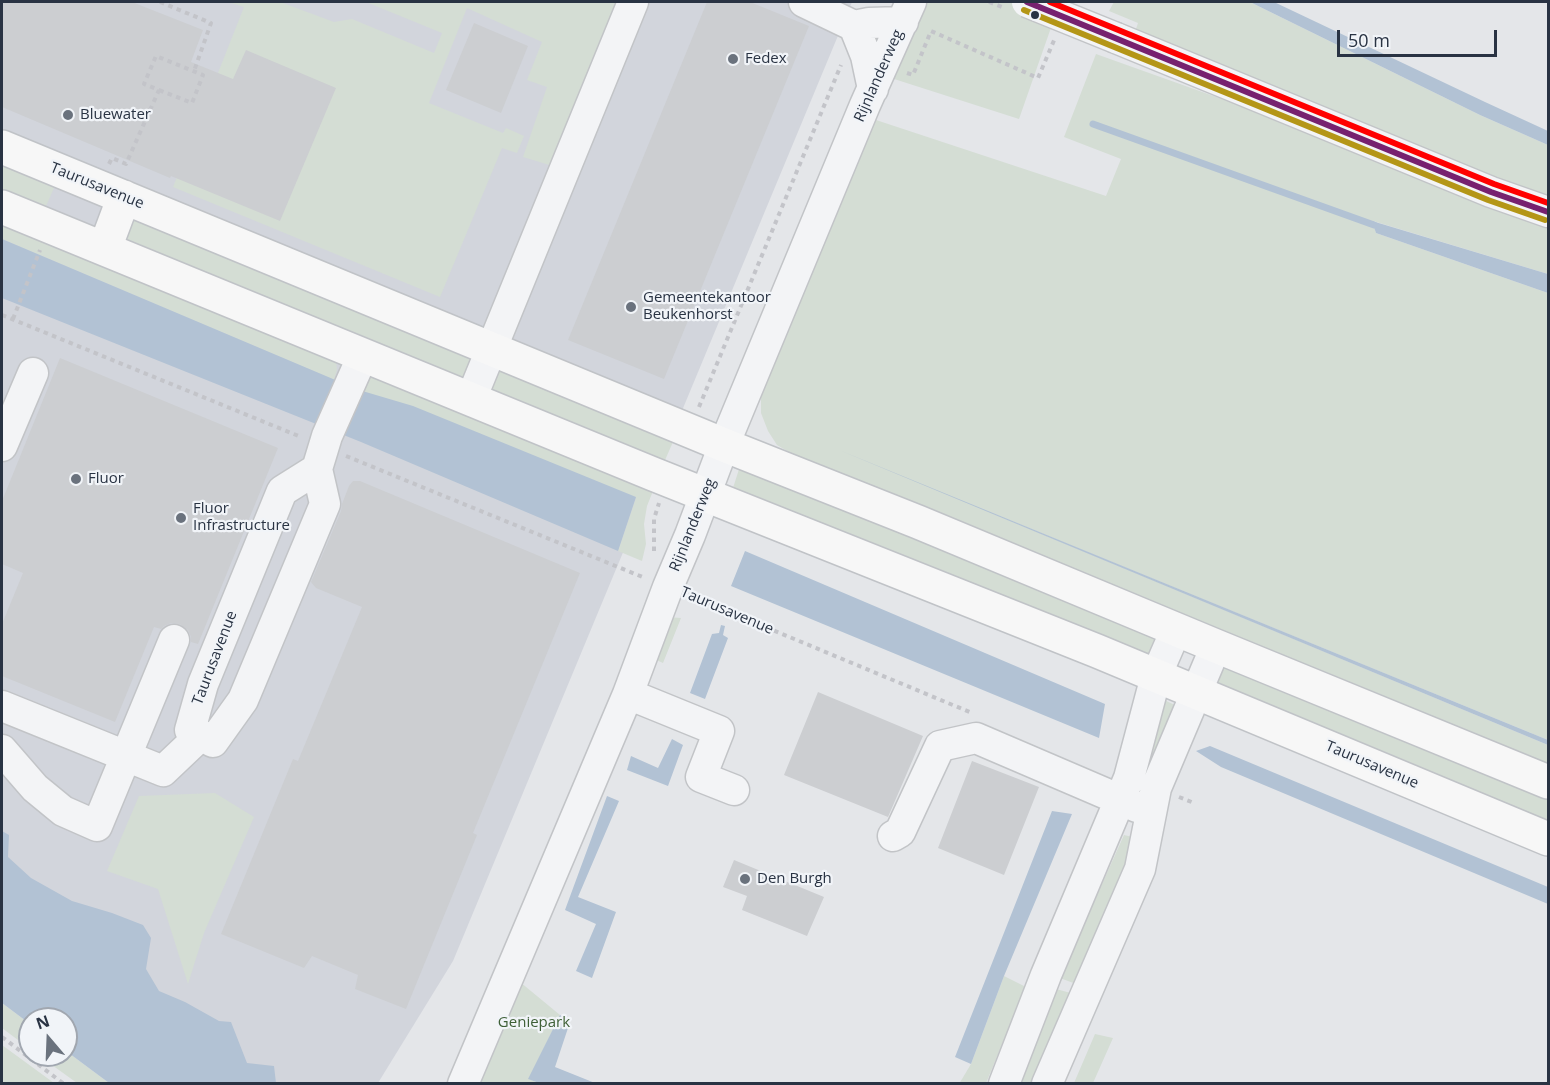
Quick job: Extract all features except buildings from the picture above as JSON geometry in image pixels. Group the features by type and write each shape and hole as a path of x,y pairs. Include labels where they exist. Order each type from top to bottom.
{"main road":[{"name":"Taurusavenue","path":"2,147 724,445 908,517 1176,630 1548,782"},
{"path":"105,248 124,197"},
{"name":"Taurusavenue","path":"2,207 105,248 358,368 471,399 1196,692 1548,839"}],"street":[{"path":"471,399 633,2"},
{"path":"804,2 855,30 878,76"},
{"path":"1027,2 1480,188 1548,212"},
{"path":"855,30 869,23 907,12"},
{"name":"Rijnlanderweg","path":"463,1083 628,694 724,445 907,12"},
{"path":"2,706 164,771 201,735 213,742 243,700 325,504 323,450 358,368"},
{"path":"2,446 33,373"},
{"name":"Taurusavenue","path":"201,735 190,730 203,684 282,491 323,450"},
{"path":"1004,1083 1129,778 1156,676 1176,630"},
{"path":"2,750 35,788 63,811 97,826 174,640"},
{"path":"1047,1083 1140,869 1153,800 1216,646"},
{"path":"628,694 719,731 701,777 734,790"},
{"path":"893,836 900,832 940,746 976,738 1120,799 1153,800"}],"path":[{"path":"160,2 212,23 194,71"},
{"path":"690,431 855,30"},
{"path":"878,76 913,75 931,31 1038,78 1056,35"},
{"path":"156,56 203,75 192,103 159,90 144,84 156,56"},
{"path":"116,159 126,164 159,90"},
{"path":"13,320 41,249"},
{"name":"Taurusavenue","path":"2,315 323,450 668,587 975,715"},
{"path":"1153,800 1194,804"},
{"path":"2,1037 64,1083"}],"shaded area":[{"path":"2,2 852,2 453,961 378,1083 231,1083 2,890"}],"green space":[{"path":"228,2 280,2 334,22 352,19 434,53 442,33 366,2 625,2 556,167 523,157 547,87 527,80 542,42 467,8 429,103 503,133 506,128 524,136 517,153 502,148 440,297 173,187 244,7"},
{"path":"924,2 1060,2 1019,119 891,78"},
{"path":"1114,2 1250,2 1480,115 1548,145 1548,201 1134,35 1138,23 1109,11"},
{"path":"1096,54 1345,143 1548,226 1548,274 1373,221 1376,233 1548,293 1548,740 987,511 1548,745 1548,769 1302,669 794,455 777,445 768,431 761,413 761,389 873,119 1106,196 1121,159 1064,137"},
{"path":"2,158 57,181 43,213 2,196"},
{"path":"145,216 469,355 469,369 459,379 131,249 125,238 132,221"},
{"path":"2,217 336,360 337,370 334,380 2,239"},
{"path":"502,367 676,435 662,467 492,393 489,386 494,372"},
{"path":"369,374 655,486 647,506 644,524 646,544 642,561 618,551 636,498 359,390"},
{"path":"741,463 1158,638 1157,658 732,491"},
{"path":"666,617 681,618 663,663 650,657"},
{"path":"1226,663 1548,795 1548,828 1216,691 1216,666"},
{"path":"1160,698 1179,707 1160,756 1145,750"},
{"path":"215,793 254,817 204,933 188,984 158,889 107,871 139,796"},
{"path":"1124,835 1137,838 1084,987 1060,978"},
{"path":"1004,976 1026,987 986,1083 959,1084 971,1064"},
{"name":"Geniepark","path":"520,982 560,1015 529,1079 539,1083 476,1084"},
{"path":"1056,989 1078,995 1033,1083 1020,1084"},
{"path":"2,1003 18,1015 18,1040 2,1028"},
{"path":"1095,1034 1113,1038 1093,1083 1074,1083"},
{"path":"2,1045 18,1057 18,1067 32,1067 54,1083 2,1083"},
{"path":"78,1060 109,1083 77,1083 55,1067 78,1067"}],"water":[{"path":"1250,2 1274,2 1548,131 1548,145 1480,115"},
{"path":"1372,221 1548,274 1548,293 1376,233"},
{"path":"2,239 359,390 413,406 636,497 618,551 361,442 2,298"},
{"path":"839,450 1548,740 1548,745"},
{"path":"745,551 1105,704 1099,738 731,586"},
{"path":"721,625 725,626 723,635 728,638 705,699 690,693 712,634 719,633"},
{"path":"672,739 683,745 668,786 627,770 631,756 658,768"},
{"path":"1210,746 1548,887 1548,904 1221,767 1196,751"},
{"path":"607,796 619,801 578,897 616,912 592,978 576,971 596,924 565,910"},
{"path":"1052,811 1072,814 1004,976 971,1064 955,1057"},
{"path":"2,831 9,835 8,857 31,878 72,901 143,925 151,938 146,969 159,991 219,1021 231,1022 247,1063 274,1066 276,1083 109,1083 78,1060 78,1007 18,1007 18,1015 2,1003"},
{"path":"560,1015 570,1022 555,1067 595,1083 539,1083 528,1079"}],"waterway":[{"path":"1093,124 1374,225"}],"transit line":[{"path":"1027,2 1491,192 1548,212"},
{"path":"1050,2 1494,184 1548,203"},
{"path":"1024,10 1488,200 1545,220"}],"place":[{"name":"Fedex","path":"733,59"},
{"name":"Bluewater","path":"68,115"},
{"name":"Gemeentekantoor Beukenhorst","path":"631,307"},
{"name":"Fluor","path":"76,479"},
{"name":"Fluor Infrastructure","path":"181,518"},
{"name":"Den Burgh","path":"745,879"}]}
